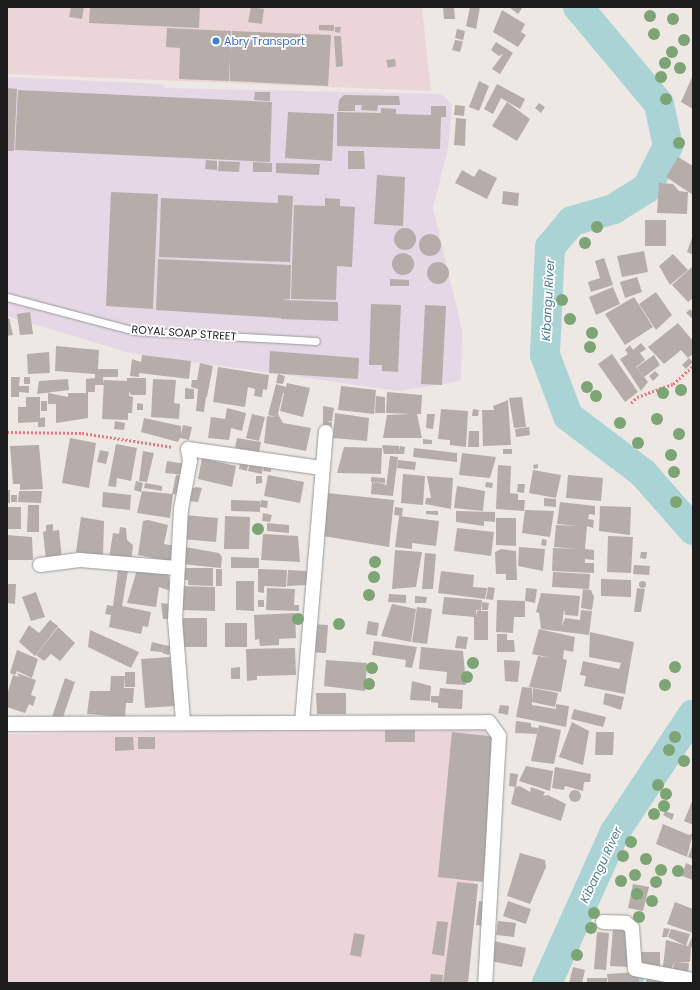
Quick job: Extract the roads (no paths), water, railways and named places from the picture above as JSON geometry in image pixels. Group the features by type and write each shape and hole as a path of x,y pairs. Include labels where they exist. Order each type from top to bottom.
{"street":[{"path":"302,722 326,432"},
{"path":"183,721 175,620 181,509 190,461 188,449 322,468"},
{"path":"40,565 80,560 177,568"},
{"path":"7,724 183,721 302,722 485,720 498,732 491,916 485,983"},
{"path":"603,922 626,923 632,928 635,969 693,980"}],"lane":[{"name":"ROYAL SOAP STREET","path":"7,297 135,331 316,341"}],"waterway":[{"name":"Kibangu River","path":"578,7 659,104 668,146 647,188 614,209 572,221 550,247 545,355 568,416 643,473 693,530"},
{"name":"Kibangu River","path":"547,983 615,832 693,714"},
{"path":"640,972 641,983"}],"place":[{"name":"Abry Transport","path":"216,41"}]}
